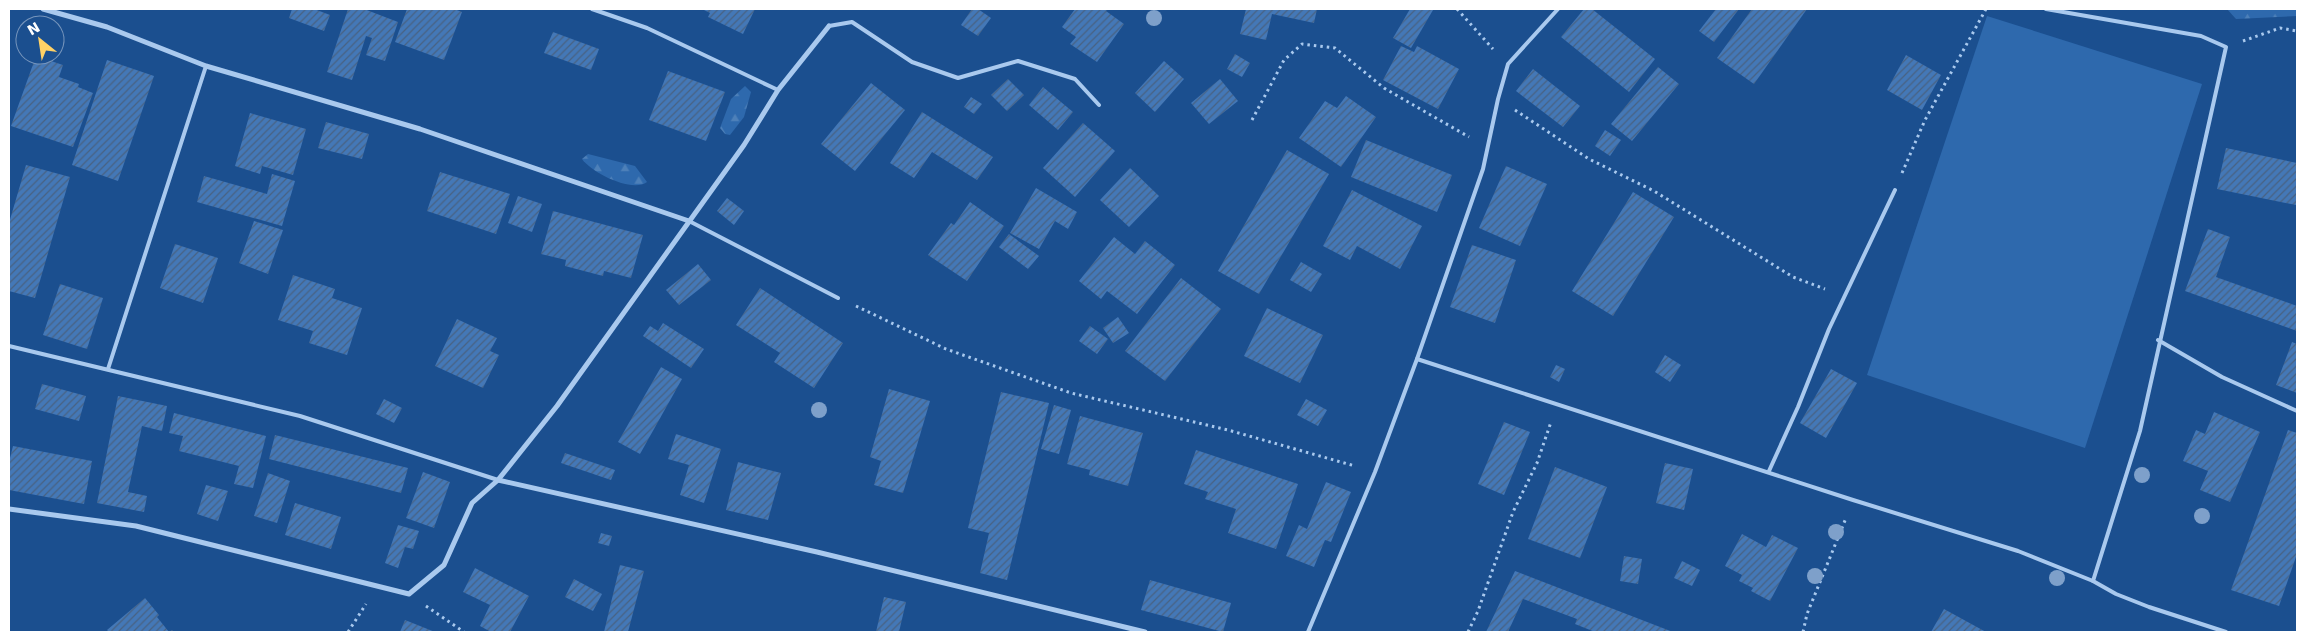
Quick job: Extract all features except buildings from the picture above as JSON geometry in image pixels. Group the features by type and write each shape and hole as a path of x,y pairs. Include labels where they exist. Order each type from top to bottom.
{"street":[{"path":"43,9 107,27 206,66 420,129 689,221"},
{"path":"9,509 136,526 409,594 444,565 472,503 498,480 557,406 744,145 778,90 829,26"},
{"path":"498,480 817,552 1145,632"}],"lane":[{"path":"592,9 647,28 778,90"},
{"path":"1308,632 1375,472 1417,359 1483,170 1498,99 1508,64 1558,9"},
{"path":"2046,9 2095,16 2201,36 2226,48 2158,340 2140,431 2094,581"},
{"path":"829,26 852,22 912,62 958,78 1018,60 1075,79 1099,105"},
{"path":"108,370 206,66"},
{"path":"1769,472 1829,330 1895,190"},
{"path":"689,221 838,298"},
{"path":"2158,340 2222,377 2297,411"},
{"path":"9,346 300,416 498,480"},
{"path":"1417,359 1853,500 2018,551 2094,581 2116,594 2149,607 2226,632"}],"path":[{"path":"1457,9 1508,64"},
{"path":"1895,190 1925,120 1986,9"},
{"path":"2226,48 2280,28 2297,31"},
{"path":"1252,120 1284,60 1302,44 1335,48 1384,88 1488,146"},
{"path":"1498,99 1589,159 1654,191 1792,277 1846,297"},
{"path":"838,298 946,349 1071,393 1228,430 1375,472"},
{"path":"1468,632 1478,611 1513,512 1537,463 1559,405"},
{"path":"1803,632 1807,614 1853,500"},
{"path":"348,632 377,586"},
{"path":"409,594 464,632"}],"green space":[{"path":"2227,9 2297,9 2297,16 2236,19"},
{"path":"1987,16 2202,84 2085,448 1867,375"},
{"path":"745,86 751,92 744,117 730,135 725,134 720,128 731,99"},
{"path":"588,154 635,166 647,182 640,185 632,185 613,180 594,170 582,159"}]}
